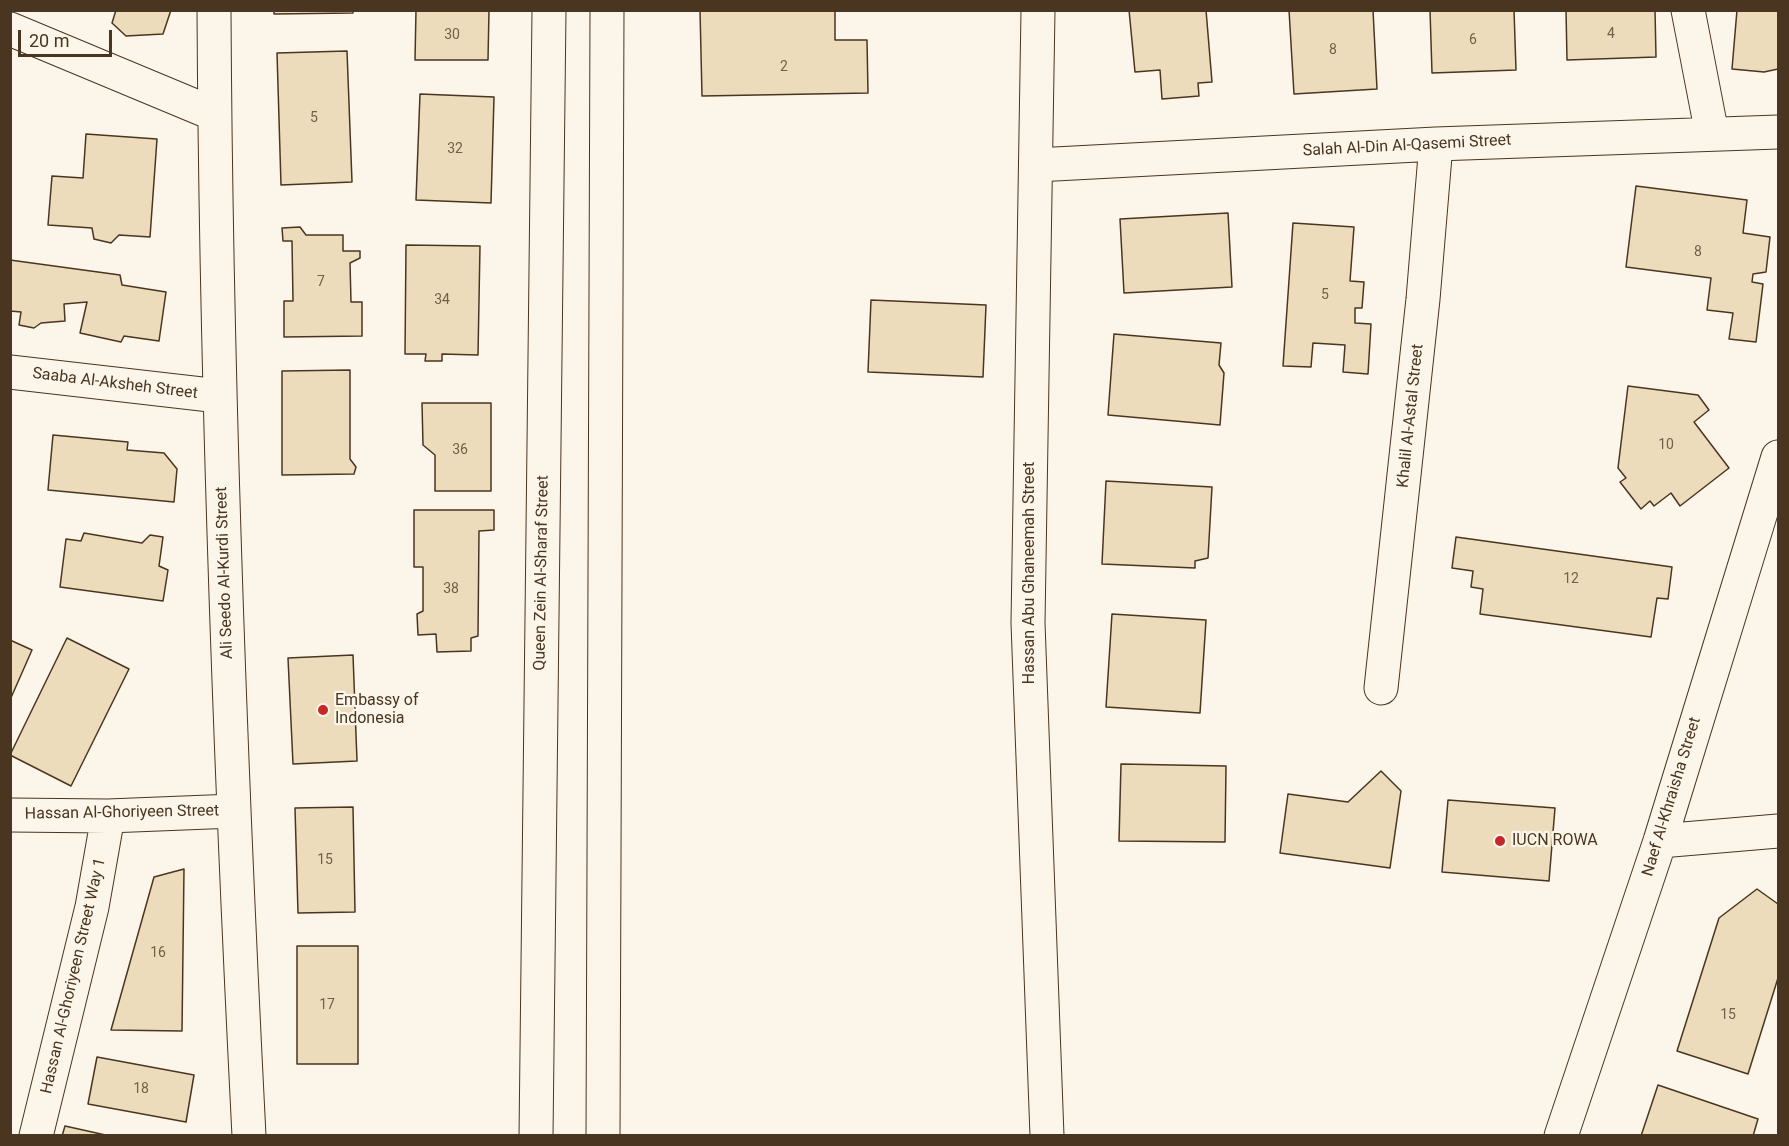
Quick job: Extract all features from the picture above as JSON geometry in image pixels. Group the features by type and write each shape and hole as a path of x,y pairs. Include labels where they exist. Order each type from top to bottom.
{"street":[{"name":"Ali Seedo Al-Kurdi Street","path":"214,10 219,396 234,811 249,1136"},
{"name":"Queen Zein Al-Sharaf Street","path":"536,1136 549,10"},
{"path":"603,1136 607,10"},
{"name":"Hassan Abu Ghaneemah Street","path":"1038,10 1028,623 1032,783 1047,1136"},
{"path":"1688,10 1712,134"},
{"path":"10,29 214,114"},
{"name":"Salah Al-Din Al-Qasemi Street","path":"1036,165 1436,144 1779,132"},
{"name":"Khalil Al-Astal Street","path":"1381,688 1423,299 1436,144"},
{"name":"Saaba Al-Aksheh Street","path":"10,372 219,396"},
{"name":"Naef Al-Khraisha Street","path":"1561,1136 1660,841 1779,457"},
{"name":"Hassan Al-Ghoriyeen Street","path":"10,815 108,816 234,811"},
{"name":"Hassan Al-Ghoriyeen Street Way 1","path":"36,1136 92,907 108,816"},
{"path":"1660,841 1779,831"}],"building":[{"path":"116,10 171,10 163,34 126,36 112,23"},
{"path":"274,10 353,10 353,13 274,14"},
{"path":"416,10 489,10 488,60 415,60"},
{"path":"700,10 835,10 835,40 867,40 868,93 702,96"},
{"path":"1129,10 1206,10 1212,82 1198,83 1199,96 1162,99 1160,70 1135,72"},
{"path":"1289,10 1373,10 1377,89 1294,94"},
{"path":"1430,10 1514,10 1516,70 1432,73"},
{"path":"1566,10 1655,10 1656,57 1567,60"},
{"path":"1737,10 1778,10 1778,69 1764,72 1732,69"},
{"path":"347,51 352,182 281,185 277,53"},
{"path":"420,94 494,97 491,203 416,200"},
{"path":"86,134 157,139 150,237 119,235 111,243 94,239 92,228 48,225 52,176 83,178"},
{"path":"1636,186 1747,200 1743,233 1770,237 1766,272 1753,274 1752,282 1763,284 1756,342 1729,339 1733,313 1707,310 1711,278 1626,267"},
{"path":"1228,213 1232,287 1124,293 1120,219"},
{"path":"1293,223 1354,227 1350,281 1364,282 1362,308 1355,308 1355,323 1371,324 1368,374 1343,372 1345,345 1313,343 1311,367 1283,366"},
{"path":"300,227 306,235 343,235 343,251 360,251 360,258 350,263 351,302 362,302 362,336 284,337 284,301 293,301 292,241 283,241 282,228"},
{"path":"406,245 480,246 478,355 442,354 442,361 425,361 426,354 405,354"},
{"path":"10,260 120,275 122,285 166,292 159,341 124,336 121,342 80,333 87,302 64,304 65,321 41,323 34,328 19,325 21,312 10,311"},
{"path":"871,300 986,305 983,377 868,372"},
{"path":"1114,334 1221,343 1219,365 1224,373 1220,425 1108,415"},
{"path":"350,370 350,459 356,467 354,474 282,475 282,371"},
{"path":"1628,386 1698,395 1709,410 1694,422 1729,468 1680,506 1671,493 1654,506 1650,501 1641,509 1620,482 1626,478 1618,468"},
{"path":"422,403 491,403 491,491 435,491 435,455 423,445"},
{"path":"53,435 128,442 127,450 164,453 177,469 174,502 48,490"},
{"path":"1106,481 1212,487 1208,558 1195,561 1195,568 1102,564"},
{"path":"414,510 494,510 494,530 479,531 478,636 471,638 471,651 437,652 436,634 418,635 417,614 423,611 423,567 414,567"},
{"path":"84,533 142,543 150,535 163,537 159,566 168,570 163,601 60,587 66,539 81,541"},
{"path":"1456,537 1672,567 1668,599 1657,598 1651,637 1480,614 1483,589 1471,587 1473,571 1452,568"},
{"path":"1112,614 1206,620 1200,713 1106,707"},
{"path":"67,638 129,669 71,786 10,755"},
{"path":"10,640 32,650 10,700"},
{"name":"Embassy of Indonesia","path":"353,655 357,761 293,764 288,658"},
{"path":"1121,764 1226,766 1225,842 1119,841"},
{"path":"1381,771 1401,791 1390,868 1280,853 1288,794 1348,802"},
{"path":"1448,800 1555,808 1549,881 1442,872"},
{"path":"353,807 355,912 298,913 295,808"},
{"path":"184,869 182,1031 111,1030 154,877"},
{"path":"1757,889 1778,904 1778,978 1748,1074 1677,1051 1719,918"},
{"path":"297,946 358,946 358,1064 297,1064"},
{"path":"97,1057 194,1075 186,1122 88,1104"},
{"path":"1658,1085 1758,1119 1753,1136 1641,1136"},
{"path":"65,1126 110,1136 62,1136"}],"place":[{"name":"Embassy of Indonesia","path":"323,710"},
{"name":"IUCN ROWA","path":"1500,841"}]}
